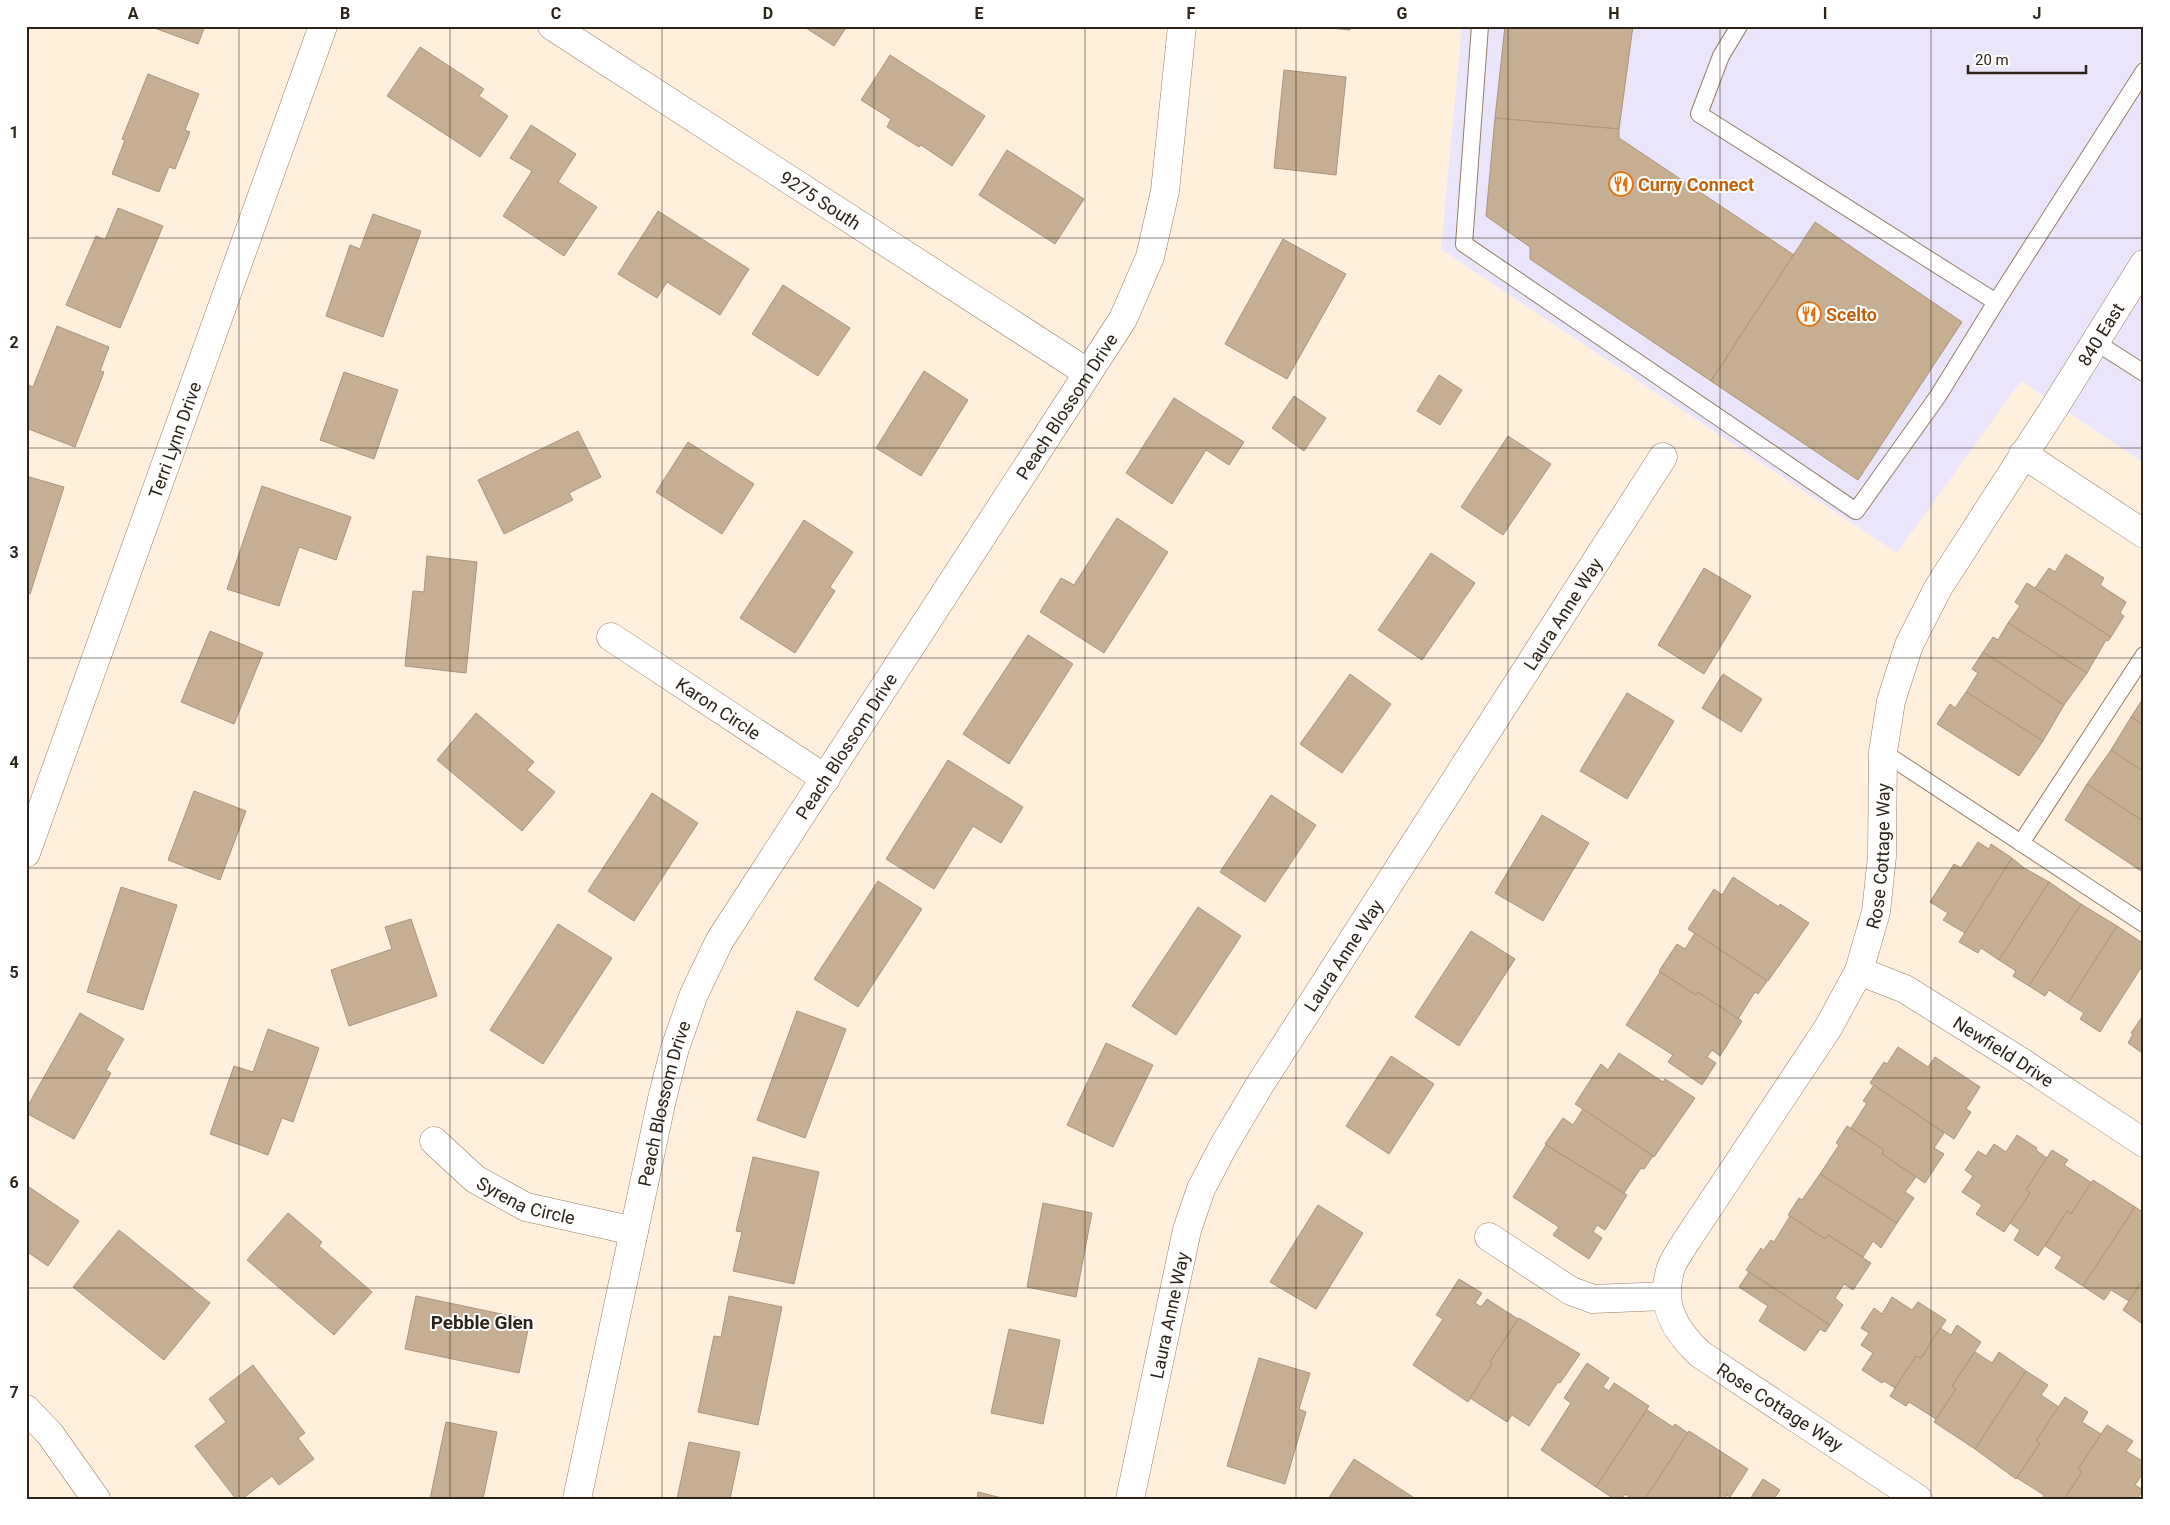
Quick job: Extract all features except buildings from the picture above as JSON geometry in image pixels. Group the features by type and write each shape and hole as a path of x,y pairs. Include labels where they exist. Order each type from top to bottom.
{"street":[{"name":"Terri Lynn Drive","path":"26,854 323,26"},
{"name":"9275 South","path":"552,26 1088,373"},
{"name":"Peach Blossom Drive","path":"577,1499 662,1099 675,1048 694,994 720,940 1123,319 1150,257 1164,191 1182,26"},
{"name":"840 East","path":"2056,405 2094,341 2144,264"},
{"name":"Rose Cottage Way","path":"1918,1499 1700,1354 1683,1339 1672,1318 1666,1296 1670,1270 1684,1243 1828,1028 1859,971 1876,912 1882,856 1883,752 1891,701 1909,645 1938,588 2056,405"},
{"path":"2023,454 2144,534"},
{"name":"Laura Anne Way","path":"1130,1499 1174,1285 1187,1230 1201,1189 1224,1145 1259,1086 1663,457"},
{"name":"Karon Circle","path":"611,637 826,779"},
{"name":"Newfield Drive","path":"1859,971 1905,989 2020,1061 2144,1143"},
{"name":"Syrena Circle","path":"434,1141 476,1179 526,1207 634,1230"},
{"path":"1489,1237 1571,1291 1593,1300 1666,1296"},
{"path":"26,1409 50,1434 96,1499"}],"lane":[{"path":"1480,26 1464,244 1856,511 1938,396 2144,71"},
{"path":"1739,26 1721,56 1699,114 1996,302"},
{"path":"2094,341 2144,373"},
{"path":"2022,843 2144,655"},
{"path":"1883,752 2144,924"}],"shaded area":[{"path":"1462,26 2144,26 2144,463 2021,381 1897,553 1441,249"}],"place":[{"name":"Curry Connect","path":"1621,184"},
{"name":"Scelto","path":"1809,314"}],"district":[{"name":"Pebble Glen","path":"482,1322"}]}
